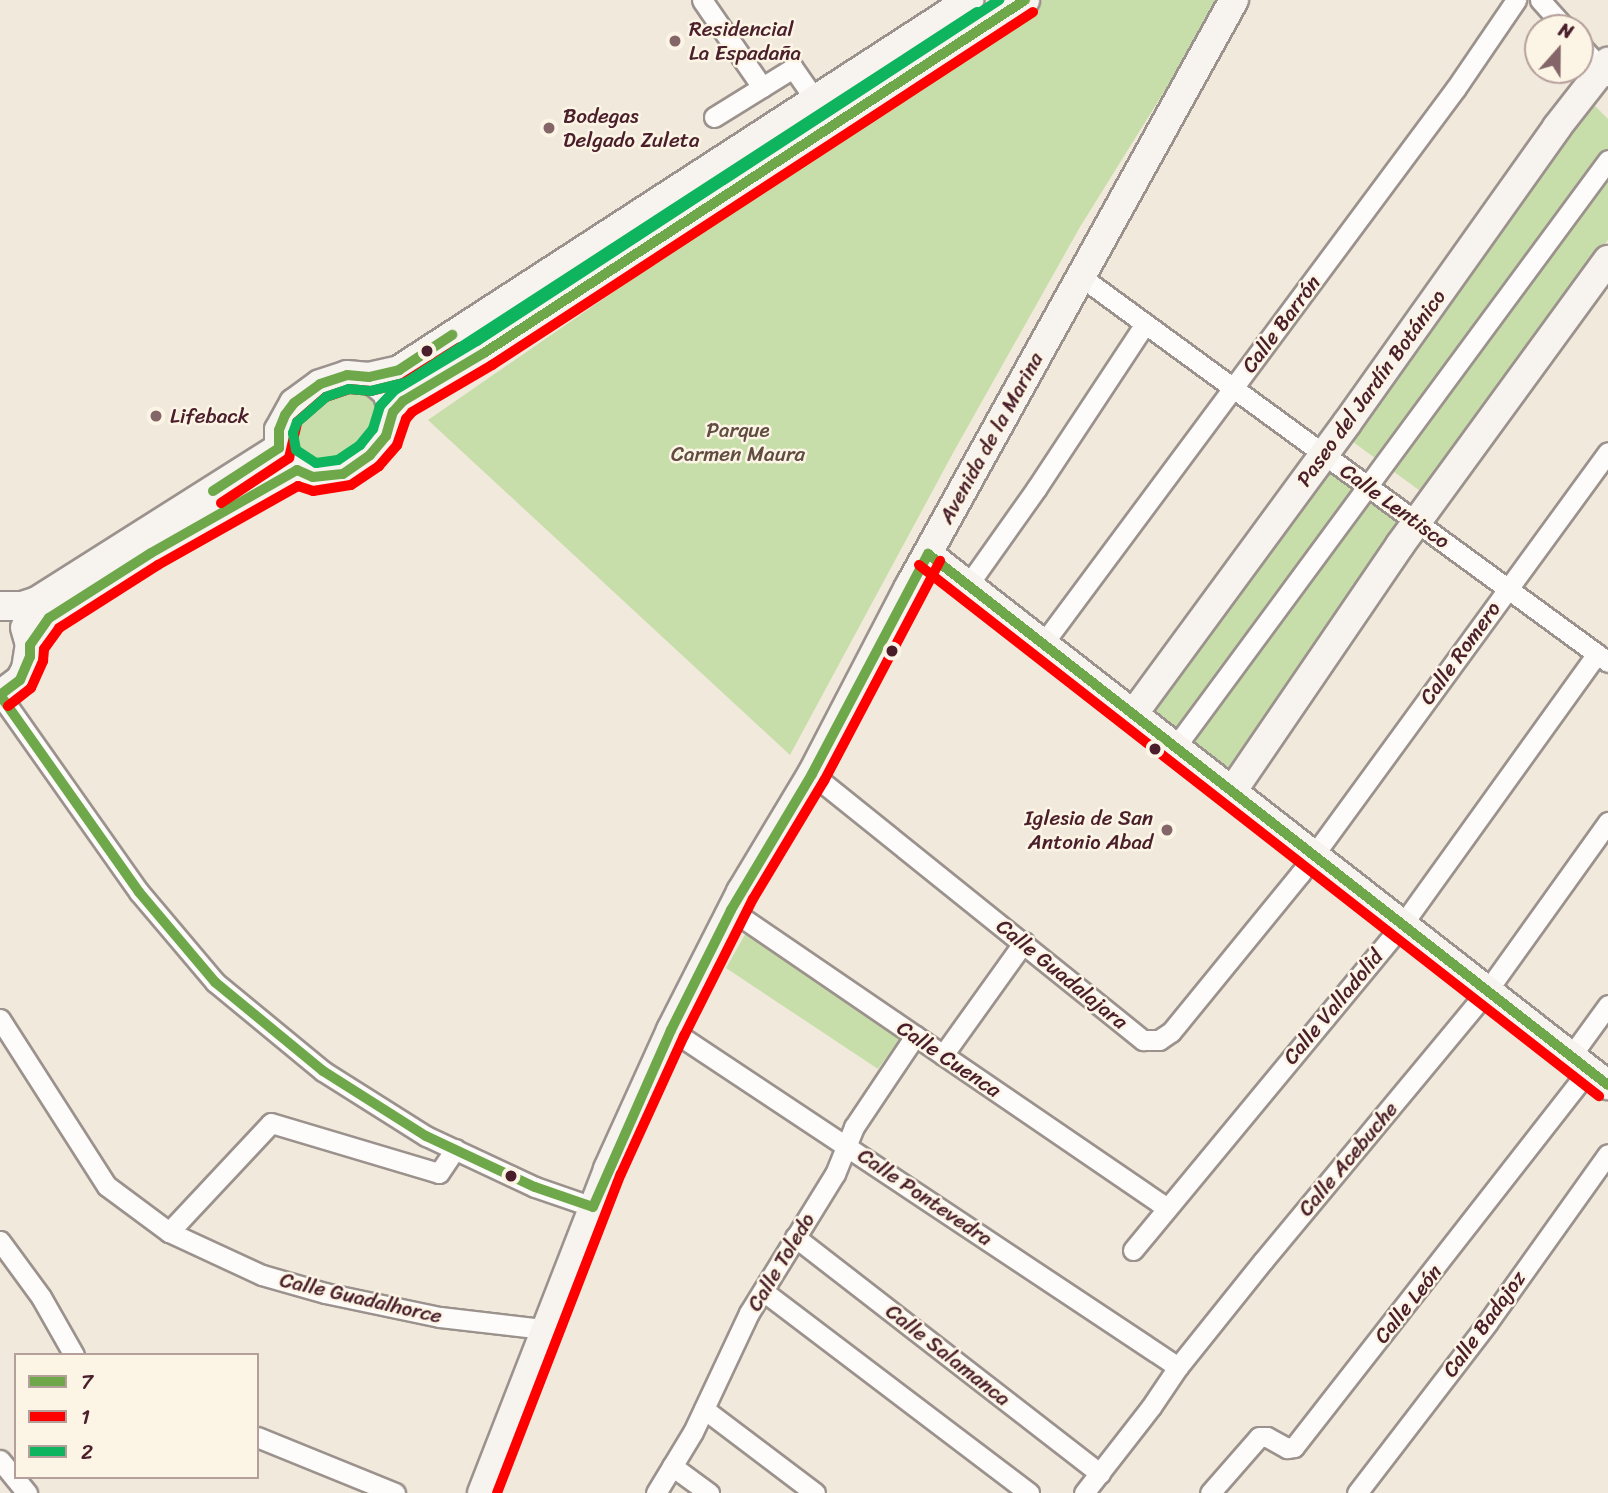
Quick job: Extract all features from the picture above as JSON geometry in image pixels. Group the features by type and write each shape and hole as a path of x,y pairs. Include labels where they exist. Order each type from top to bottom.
{"street":[{"path":"702,0 762,87"},
{"path":"969,0 399,370 369,377 333,378 294,403 279,430 279,448 285,460 297,470 313,477 343,474 370,455 386,436 393,412 414,393 484,353 1024,0"},
{"name":"Avenida de la Marina","path":"482,1493 593,1207 671,1030 732,910 812,774 928,554 1234,0"},
{"name":"Calle Barrón","path":"1042,645 1456,88 1516,0"},
{"path":"1540,0 1552,14"},
{"path":"714,117 793,68 815,99"},
{"name":"Paseo del Jardín Botánico","path":"1134,713 1324,454 1557,127 1606,69"},
{"path":"1176,746 1608,160"},
{"path":"1233,790 1418,523 1608,260"},
{"name":"Calle Lentisco","path":"1080,276 1602,658"},
{"path":"968,585 1036,489 1145,324"},
{"path":"369,377 387,392 393,412"},
{"path":"1,606 22,606 37,601 279,448"},
{"name":"Calle Romero","path":"1314,855 1608,452"},
{"path":"297,470 151,553 49,618 30,645 26,669 20,680 0,695 139,892 215,982 323,1071 426,1136 535,1187 593,1207"},
{"path":"928,554 1589,1070 1608,1004"},
{"path":"1,606 20,621 30,645"},
{"name":"Calle Valladolid","path":"1133,1250 1402,925 1602,658"},
{"name":"Calle Guadalajara","path":"812,774 1143,1040 1159,1040 1171,1032 1314,855"},
{"name":"Calle Acebuche","path":"1083,1493 1100,1474 1178,1367 1487,991 1608,822"},
{"name":"Calle Cuenca","path":"732,910 1167,1208"},
{"path":"943,1055 1024,942"},
{"name":"Calle Pontevedra","path":"671,1030 1178,1367"},
{"name":"Calle Guadalhorce","path":"3,1031 107,1186 169,1232 262,1275 326,1293 440,1317 544,1329"},
{"name":"Calle Toledo","path":"656,1493 704,1409 749,1313 835,1174 854,1126 915,1036"},
{"name":"Calle León","path":"1210,1493 1259,1437 1267,1437 1287,1448 1294,1447 1589,1070"},
{"path":"169,1232 271,1123 439,1173 455,1149"},
{"name":"Calle Badajoz","path":"1357,1493 1488,1322 1608,1154"},
{"name":"Calle Salamanca","path":"795,1237 1100,1474"},
{"path":"0,1241 41,1297 73,1353"},
{"path":"763,1291 1029,1493"},
{"path":"704,1409 815,1493"},
{"path":"259,1438 395,1493"},
{"path":"0,1460 14,1477"},
{"path":"672,1466 709,1493"},
{"path":"16,1479 27,1493"}],"green space":[{"name":"Parque Carmen Maura","path":"1043,0 1221,0 1080,227 953,453 790,755 428,420 942,65"},
{"path":"1588,99 1608,119 1608,240 1423,493 1349,439"},
{"path":"354,386 371,398 377,407 378,421 371,437 328,462 316,464 296,451 290,437 300,415 342,388"},
{"path":"1324,454 1418,523 1233,790 1134,713"},
{"path":"747,931 902,1036 878,1069 726,968"}],"transit line":[{"name":"2","path":"977,12 407,382 371,391 349,389 326,397 297,422 293,433 296,450 316,463 338,460 360,445 373,429 380,406 395,390 477,341 999,0"},
{"name":"7","path":"0,695 20,680 30,657 30,645 49,618 151,553 297,470 313,477 343,474 370,455 386,436 393,412 403,401 484,353 1025,0"},
{"name":"1","path":"8,706 31,688 43,661 44,649 59,628 158,565 298,486 313,491 351,485 379,466 397,445 406,419 412,412 492,365 1033,12"},
{"name":"7","path":"213,491 279,448 279,430 285,415 294,403 320,384 347,375 369,377 399,370 452,335"},
{"name":"1","path":"221,503 289,458 297,422 326,397 349,389 371,391 403,383 460,347"},
{"name":"7","path":"928,554 1608,1085"},
{"name":"7","path":"593,1207 671,1030 731,910 812,774 928,554"},
{"name":"1","path":"497,1493 621,1174 684,1036 753,899 824,781 940,561"},
{"name":"1","path":"919,565 1599,1096"},
{"name":"7","path":"0,695 139,892 215,982 323,1071 426,1136 535,1187 593,1207"}],"place":[{"name":"Residencial La Espadaña","path":"675,41"},
{"name":"Bodegas Delgado Zuleta","path":"549,128"},
{"name":"Lifeback","path":"156,416"},
{"name":"Iglesia de San Antonio Abad","path":"1167,830"}]}
